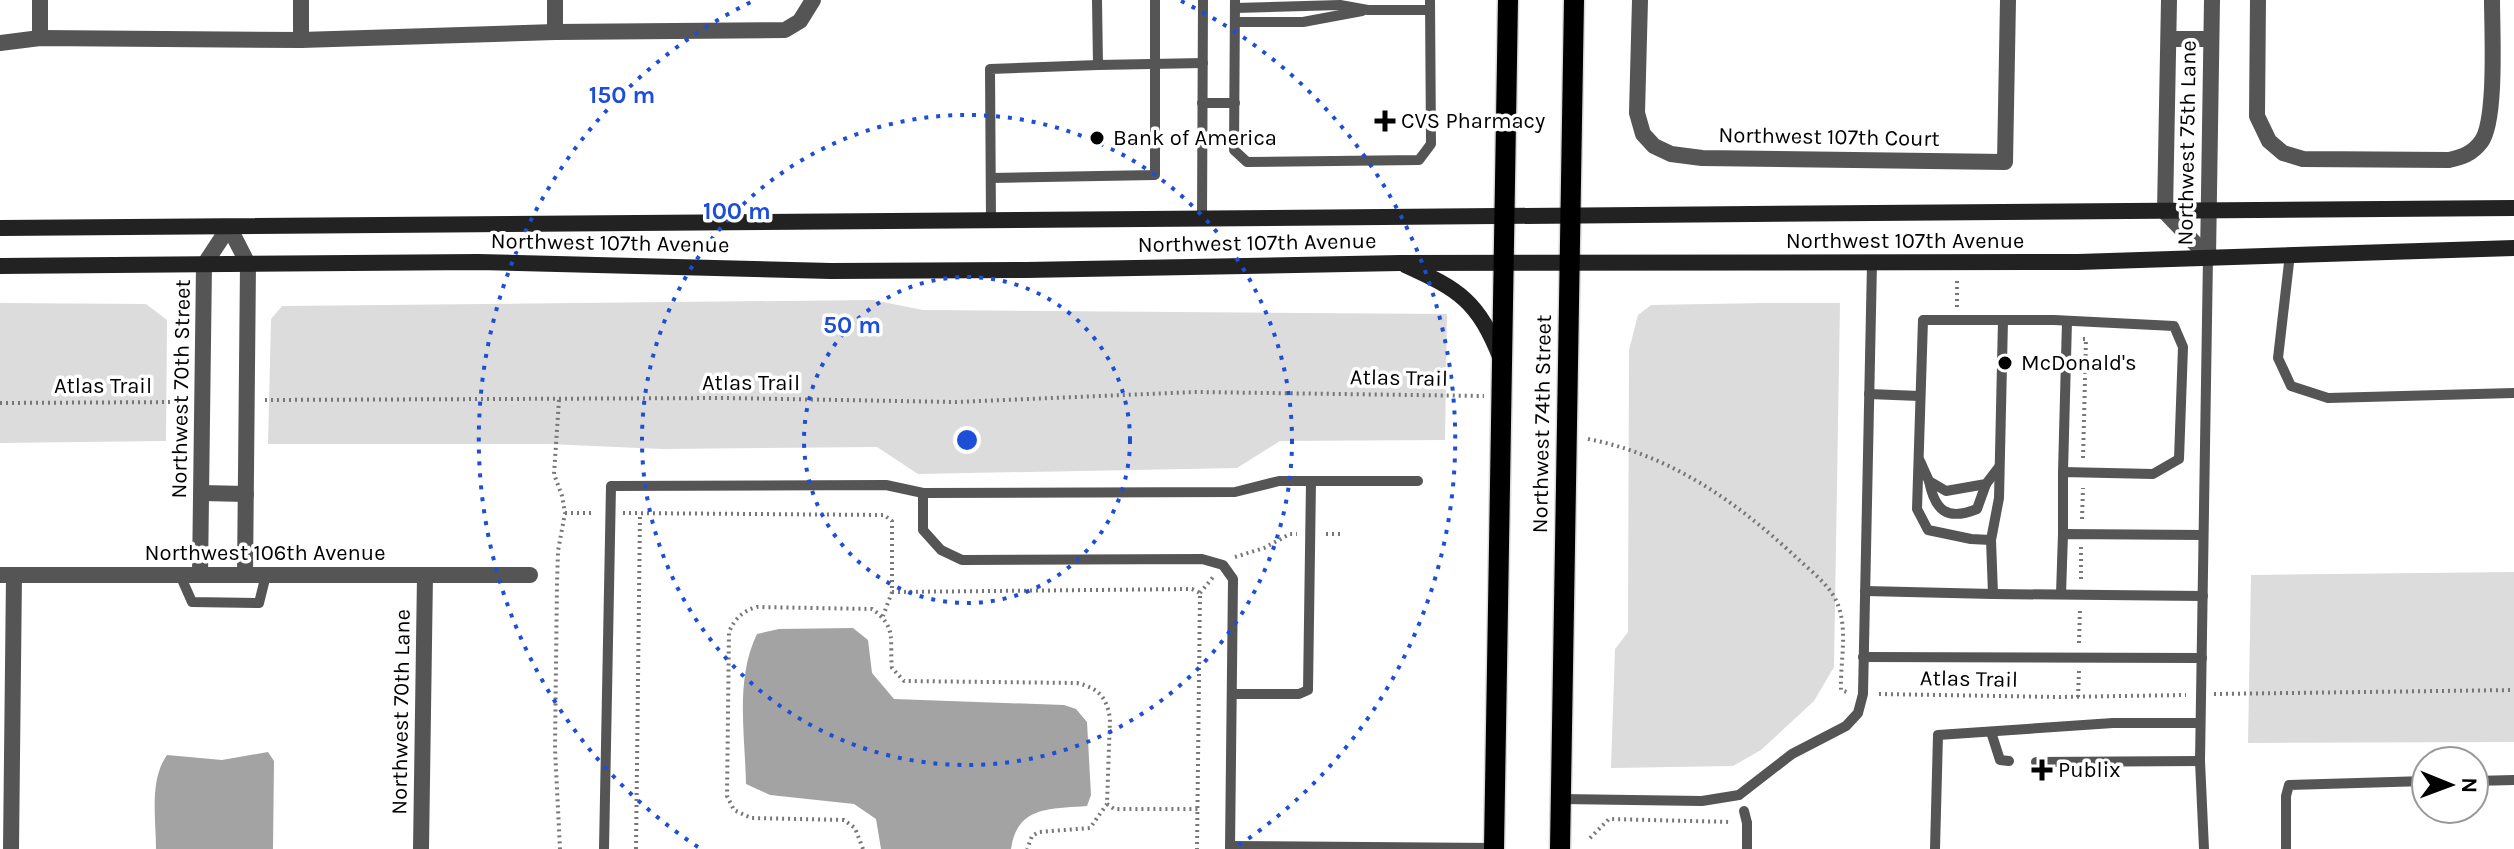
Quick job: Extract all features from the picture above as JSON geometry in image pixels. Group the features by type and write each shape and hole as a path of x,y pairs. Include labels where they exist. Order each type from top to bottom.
{"main road":[{"name":"Northwest 74th Street","path":"1494,849 1508,0"},
{"name":"Northwest 74th Street","path":"1560,849 1574,0"},
{"name":"Northwest 107th Avenue","path":"0,228 2514,208"},
{"name":"Northwest 107th Avenue","path":"0,266 521,263 845,271 1400,263 2078,262 2514,248"},
{"path":"1400,263 1464,297 1479,312 1503,365"}],"street":[{"path":"40,0 40,38"},
{"path":"301,0 301,40"},
{"path":"555,0 555,32"},
{"path":"0,43 40,38 301,40 555,32 785,30 800,21 813,0"},
{"name":"Northwest 107th Court","path":"1640,0 1637,113 1643,134 1654,146 1671,154 1702,158 2005,162 2008,0"},
{"name":"Northwest 75th Lane","path":"2169,0 2165,212 2208,257"},
{"name":"Northwest 75th Lane","path":"2208,257 2212,0"},
{"path":"2258,0 2257,116 2269,141 2283,153 2303,159 2449,160 2468,155 2482,141 2490,121 2492,0"},
{"path":"2169,39 2211,39"},
{"path":"229,227 248,264 245,575"},
{"name":"Northwest 70th Street","path":"200,575 204,265 229,227"},
{"path":"202,493 246,494"},
{"path":"7,575 11,849"},
{"name":"Northwest 106th Avenue","path":"7,575 530,575"},
{"name":"Northwest 70th Lane","path":"421,849 425,575"}],"lane":[{"path":"1097,0 1098,65"},
{"path":"991,178 1155,175 1155,0"},
{"path":"1202,219 1203,0"},
{"path":"1235,22 1303,22 1368,10 1430,5 1431,144 1419,160 1247,162 1234,150 1235,4 1340,5 1368,10"},
{"path":"991,221 990,69 1203,63"},
{"path":"1202,103 1235,103"},
{"path":"2290,254 2278,358 2291,386 2328,398 2514,393"},
{"path":"2204,849 2200,723 2208,257"},
{"path":"1561,799 1702,801 1739,795 1792,754 1846,726 1858,713 1863,694 1872,263"},
{"path":"1991,540 1928,530 1917,509 1923,320 2067,321 2174,326 2183,347 2179,459 2153,474 2063,472"},
{"path":"1993,594 1991,540 1999,498 2003,320"},
{"path":"2061,594 2067,321"},
{"path":"1869,394 1919,396"},
{"path":"1918,456 1933,498 1945,513 1960,516 1977,509 1986,484 2000,466"},
{"path":"604,849 611,486 886,485 923,493 1235,492 1279,481 1418,481"},
{"path":"1232,694 1299,694 1308,690 1311,481"},
{"path":"1929,481 1946,491 1986,484"},
{"path":"923,493 923,530 941,550 962,560 1202,559 1223,565 1233,579 1230,847 1494,849"},
{"path":"2063,534 2203,535"},
{"path":"180,575 192,602 259,603 266,575"},
{"path":"1865,591 2203,596"},
{"path":"1863,657 2202,658"},
{"path":"1935,849 1938,735 2113,723 2200,723"},
{"path":"1991,732 2000,760 2009,761"},
{"path":"2036,762 2200,761"},
{"path":"2490,781 2514,780"},
{"path":"2286,849 2286,796 2289,785 2410,781"},
{"path":"1739,795 1747,823 1747,849"}],"path":[{"name":"Atlas Trail","path":"247,400 756,399 956,402 1196,392 1502,397"},
{"path":"559,400 554,474 565,513 558,551 557,583 555,749 560,849"},
{"name":"Atlas Trail","path":"0,403 203,402"},
{"path":"1566,435 1607,443 1663,462 1690,475 1748,514 1778,540 1828,587 1838,603 1842,619 1841,690 1863,694"},
{"path":"565,513 884,515 892,521 892,592 883,617"},
{"path":"636,849 640,513"},
{"path":"1197,849 1200,593 1223,565 1238,555 1264,548 1290,534 1342,534"},
{"path":"892,592 1192,589 1200,593"},
{"path":"863,849 855,828 844,820 751,818 734,810 727,796 729,632 734,620 757,607 872,609 883,617 892,633 892,668 904,681 1077,683 1102,694 1110,719 1107,804 1090,828 1039,832 1032,836 1027,849"},
{"name":"Atlas Trail","path":"1863,694 2059,697 2514,690"},
{"path":"1107,804 1114,809 1198,809"},
{"path":"1590,838 1609,819 1733,822"}],"shaded area":[{"path":"873,300 923,310 1447,314 1445,440 1280,441 1237,468 918,474 877,447 662,449 548,444 268,444 271,319 282,306"},
{"path":"0,303 146,304 167,320 166,441 0,443"},
{"path":"1840,303 1834,667 1814,701 1761,750 1733,766 1611,768 1615,649 1628,632 1629,350 1638,315 1651,305"},
{"path":"2514,572 2514,742 2248,743 2251,575"},
{"path":"853,628 868,640 872,673 894,699 1064,705 1076,709 1087,722 1091,795 1087,806 1049,809 1028,817 1020,824 1011,849 881,849 876,819 854,804 770,795 746,784 744,688 750,651 757,634 779,629"},
{"path":"268,752 274,761 273,849 156,849 156,788 161,765 167,755 222,760"}],"place":[{"name":"CVS Pharmacy","path":"1385,121"},
{"name":"Bank of America","path":"1097,138"},
{"name":"McDonald's","path":"2005,363"},
{"name":"Publix","path":"2042,770"}]}
